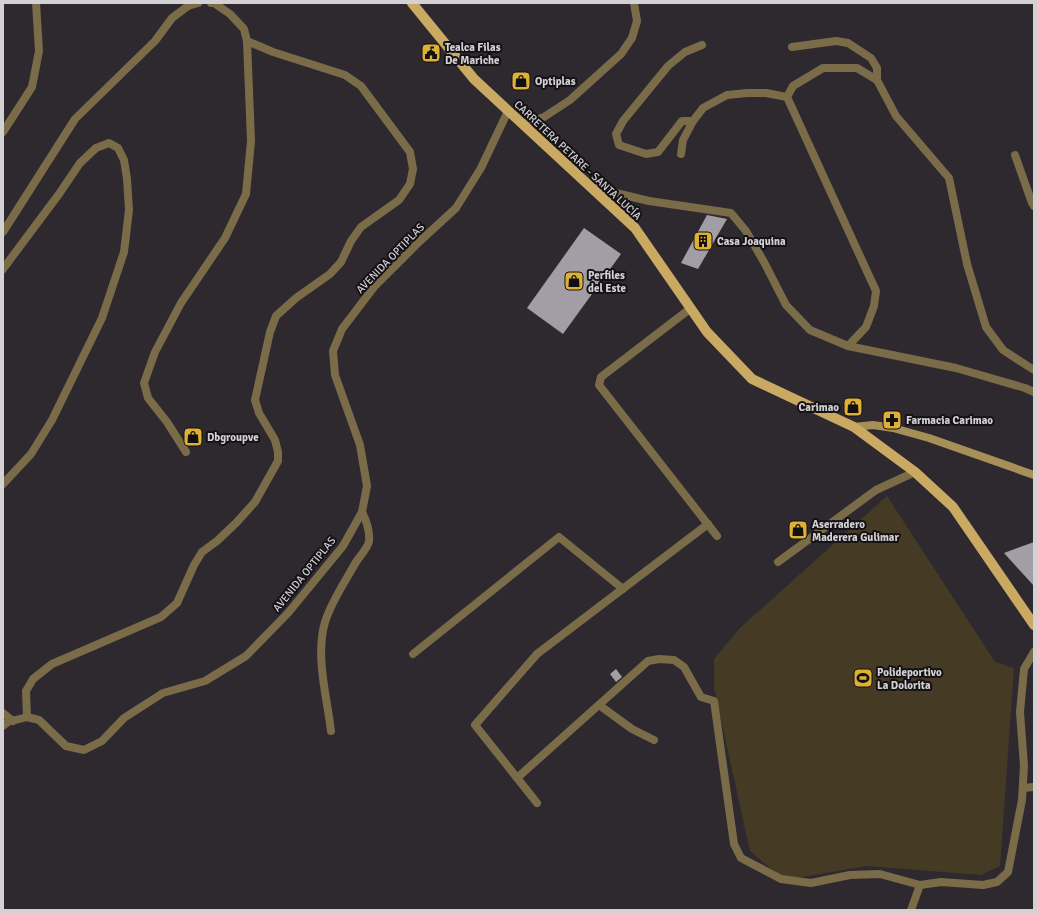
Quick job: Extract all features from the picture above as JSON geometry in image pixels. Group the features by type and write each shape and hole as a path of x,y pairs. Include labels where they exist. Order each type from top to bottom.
{"main road":[{"name":"CARRETERA PETARE - SANTA LUCÍA","path":"412,3 474,79 635,228 707,332 752,379 854,427 915,472 953,507 1034,625"}],"street":[{"path":"3,132 32,87 39,51 36,3"},
{"path":"3,232 75,119 155,42 172,18 188,6 198,3"},
{"path":"186,452 167,422 148,398 144,383 155,352 181,303 225,238 246,194 251,141 247,42 244,29 230,14 211,3"},
{"path":"522,124 544,117 570,100 621,54 632,38 637,22 634,3"},
{"path":"792,48 836,40 848,43 871,58 877,68 877,80 896,116 949,178 967,264 986,327 1003,350 1034,370"},
{"path":"3,726 8,722 27,717 26,691 33,680 52,664 161,617 177,603 194,564 202,552 217,541 255,502 278,461 278,452 275,440 259,413 255,400 270,332 276,316 296,298 330,274 341,262 351,241 361,227 399,200 410,184 413,168 410,152 361,86 345,75 247,42"},
{"path":"693,121 682,121 658,152 646,154 619,145 616,134 623,121 668,66 685,52 702,45"},
{"path":"848,346 866,327 874,306 876,291 787,97 792,86 823,68 856,68 877,80"},
{"path":"681,154 683,140 693,121 703,108 727,95 766,93 787,97"},
{"name":"AVENIDA OPTIPLAS","path":"27,717 39,720 66,746 84,750 102,741 124,718 163,693 205,681 246,656 288,613 343,546 362,512 367,486 360,445 335,375 333,351 342,329 374,287 456,208 481,168 508,111"},
{"path":"3,270 80,164 96,148 108,143 118,148 124,160 129,210 124,252 102,318 52,420 31,454 3,484"},
{"path":"1015,156 1034,206"},
{"path":"589,186 649,201 731,213 746,231 786,305 810,330 848,346 956,368 1034,392"},
{"path":"690,308 601,377 599,385 717,536"},
{"path":"854,427 873,425 900,430 929,438 1034,475"},
{"path":"778,562 876,490 915,472"},
{"path":"332,732 321,658 322,639 325,622 334,599 369,543 369,531 362,512"},
{"path":"537,803 475,725 537,654 708,524"},
{"path":"413,654 559,537 623,589"},
{"path":"516,778 648,661 659,659 674,660 684,666 701,697 714,701 734,844 741,858 781,879 811,883 850,875 880,874 920,885 941,882 983,886 997,882 1008,872 1023,788 1024,766 1020,712 1024,669 1034,652"},
{"path":"599,704 632,729 654,740"},
{"path":"3,713 13,721"},
{"path":"1023,788 1034,787"},
{"path":"911,910 920,885"}],"shaded area":[{"name":"Polideportivo La Dolorita","path":"887,496 995,662 1014,668 1000,866 981,875 867,866 784,880 750,851 714,688 714,659 740,628"}],"building":[{"name":"Casa Joaquina","path":"707,215 727,219 698,269 681,263"},
{"name":"Perfiles del Este","path":"584,228 621,254 563,334 527,308"},
{"path":"1034,542 1034,586 1004,553"},
{"path":"616,669 622,677 616,682 610,674"}],"place":[{"name":"Tealca Filas De Mariche","path":"431,53"},
{"name":"Optiplas","path":"521,81"},
{"name":"Casa Joaquina","path":"703,241"},
{"name":"Perfiles del Este","path":"574,281"},
{"name":"Carimao","path":"853,407"},
{"name":"Farmacia Carimao","path":"892,420"},
{"name":"Dbgroupve","path":"193,437"},
{"name":"Aserradero Maderera Gulimar","path":"798,530"},
{"name":"Polideportivo La Dolorita","path":"863,678"}]}
